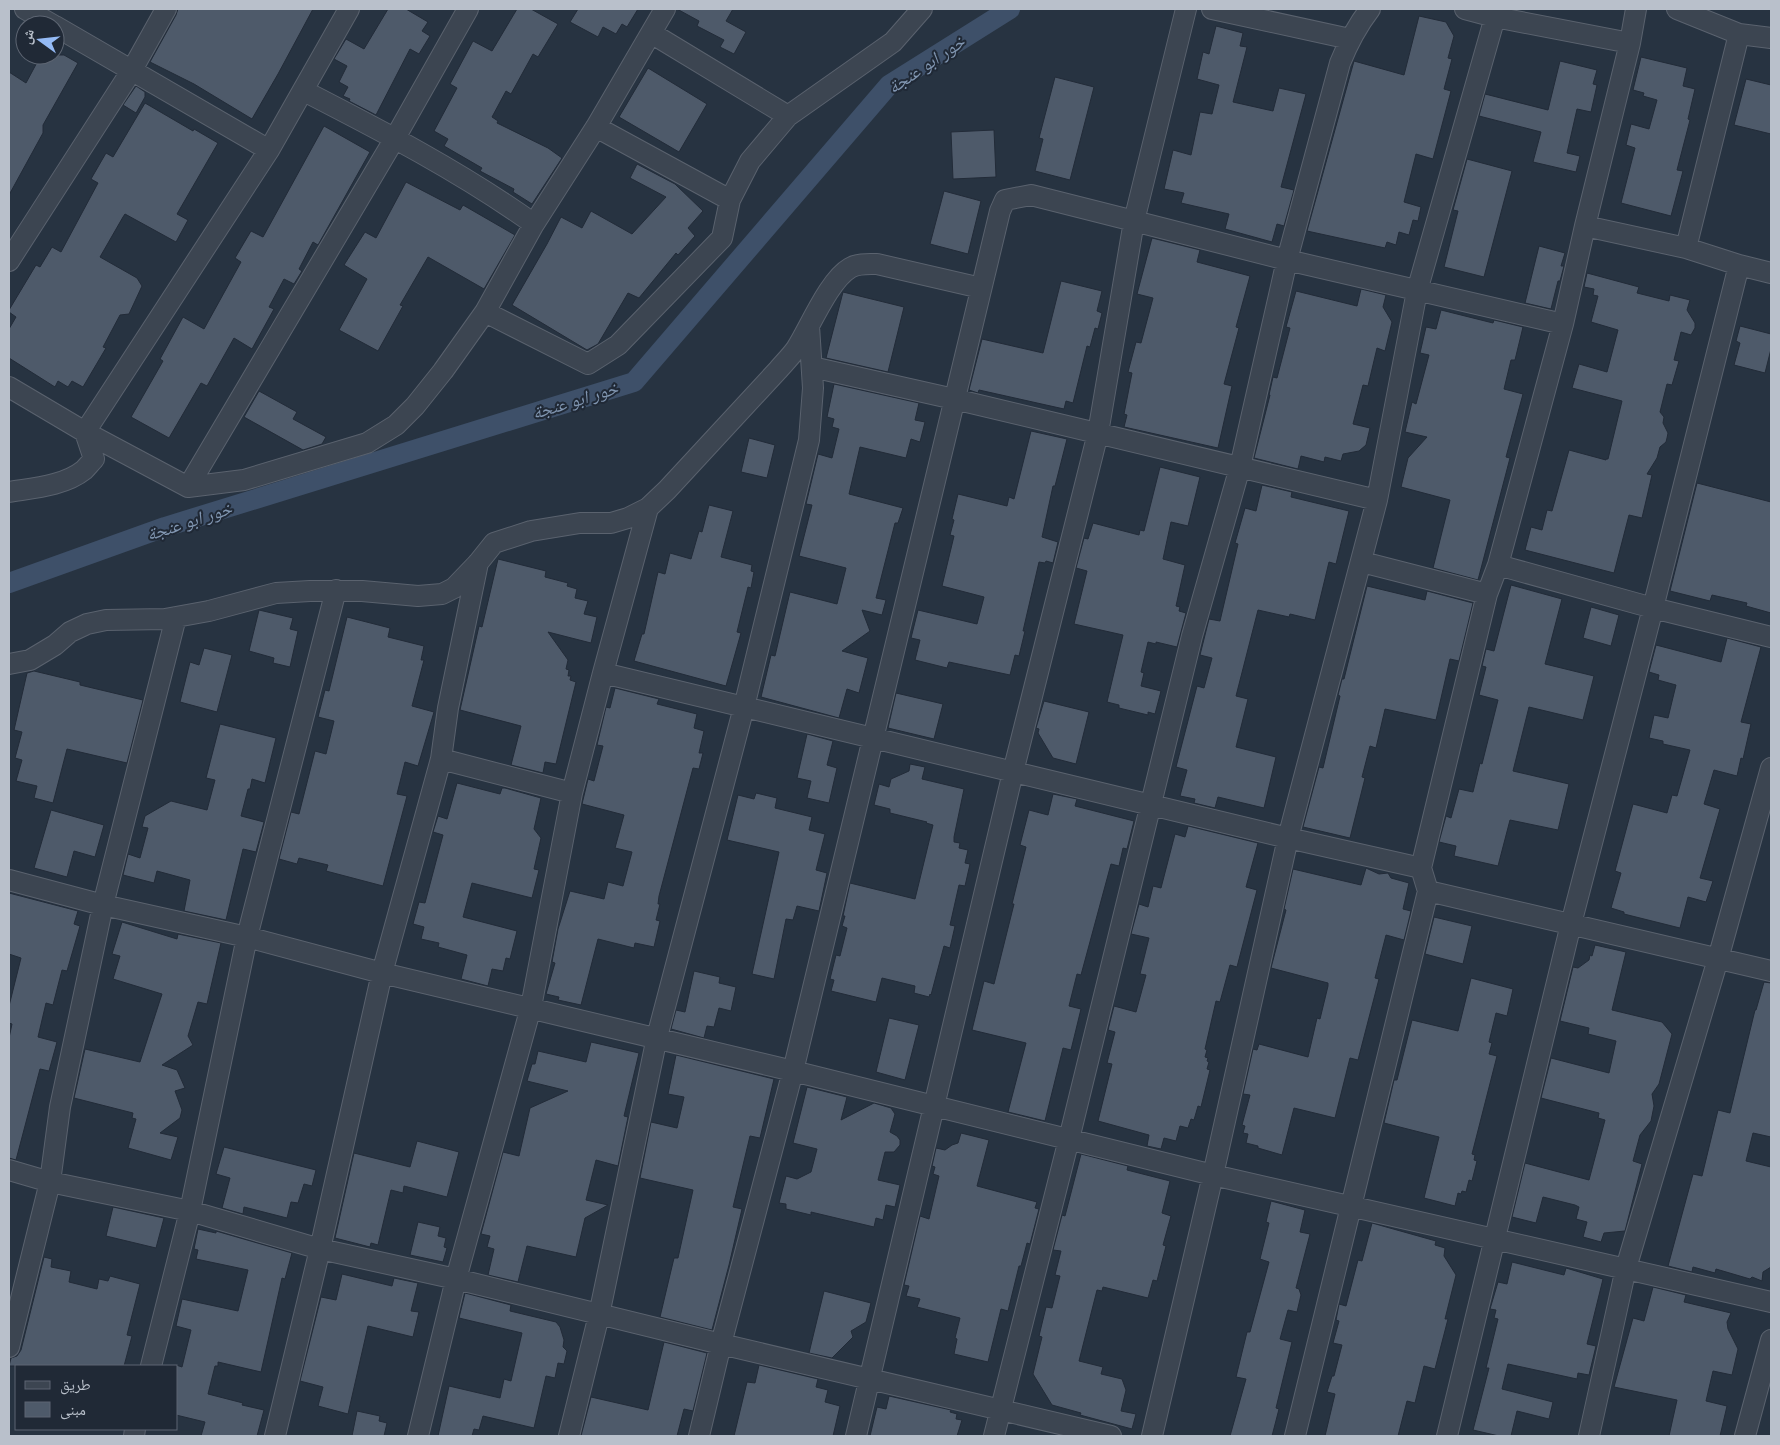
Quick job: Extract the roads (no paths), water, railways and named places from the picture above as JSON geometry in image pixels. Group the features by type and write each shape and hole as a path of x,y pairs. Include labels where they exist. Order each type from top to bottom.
{"street":[{"path":"9,261 132,70 166,9"},
{"path":"9,492 59,482 72,477 84,470 94,459 86,432 269,150 349,9"},
{"path":"188,487 395,138 468,9"},
{"path":"9,387 86,432 188,487 244,480 367,443 396,425 415,406 443,371 485,312 534,224 596,127 665,9"},
{"path":"485,312 588,364 618,345 722,238 730,200 750,161 788,116 893,42 922,9"},
{"path":"856,1436 1013,772 1098,432 1134,222 1186,9"},
{"path":"1212,9 1350,39"},
{"path":"994,1436 1192,636 1240,467 1286,260 1340,63 1358,24 1370,9"},
{"path":"1464,9 1495,17 1630,43"},
{"path":"1295,1436 1428,891 1421,868 1488,594 1498,565 1563,324 1630,43 1636,9"},
{"path":"1677,9 1739,34 1771,38"},
{"path":"1152,1436 1213,1175 1288,838 1377,500 1417,291 1495,17"},
{"path":"65,32 269,150"},
{"path":"651,33 788,116"},
{"path":"1686,248 1739,34"},
{"path":"304,91 395,138 493,195 534,224"},
{"path":"596,127 730,200"},
{"path":"699,1436 721,1344 794,1071 954,399 1000,211 1005,200 1031,195 1286,260 1563,324"},
{"path":"1585,226 1686,248 1771,273"},
{"path":"9,664 30,660 55,645 70,632 87,624 106,620 165,619 209,611 276,593 336,590 372,591 418,596 442,594 454,588 494,543 531,531 580,523 611,523 628,518 648,508 667,490 795,350 841,275 851,267 877,264 981,288"},
{"path":"1447,1436 1571,924 1739,265"},
{"path":"569,1436 599,1315 656,1037 744,707 809,440 813,388 809,326"},
{"path":"812,367 1098,432 1377,500"},
{"path":"418,1436 456,1279 531,1007 572,793 602,673 648,508"},
{"path":"1362,562 1488,594"},
{"path":"275,1436 320,1249 382,973 441,759 448,708 478,563"},
{"path":"1498,565 1653,608 1771,637"},
{"path":"151,1365 190,1211 247,938 336,590"},
{"path":"9,1347 50,1182 60,1107 103,905 176,617"},
{"path":"602,673 1288,838 1421,868"},
{"path":"441,759 572,793"},
{"path":"1589,1436 1626,1268 1718,959 1771,768"},
{"path":"9,880 103,905 656,1037 1213,1175 1771,1302"},
{"path":"1428,891 1771,971"},
{"path":"9,1170 50,1182 190,1211 320,1249 456,1279 599,1315 1111,1436"},
{"path":"1745,1436 1771,1340"}],"waterway":[{"name":"خور ابو عنجة","path":"9,583 165,527 634,382 889,85 1010,9"}]}
